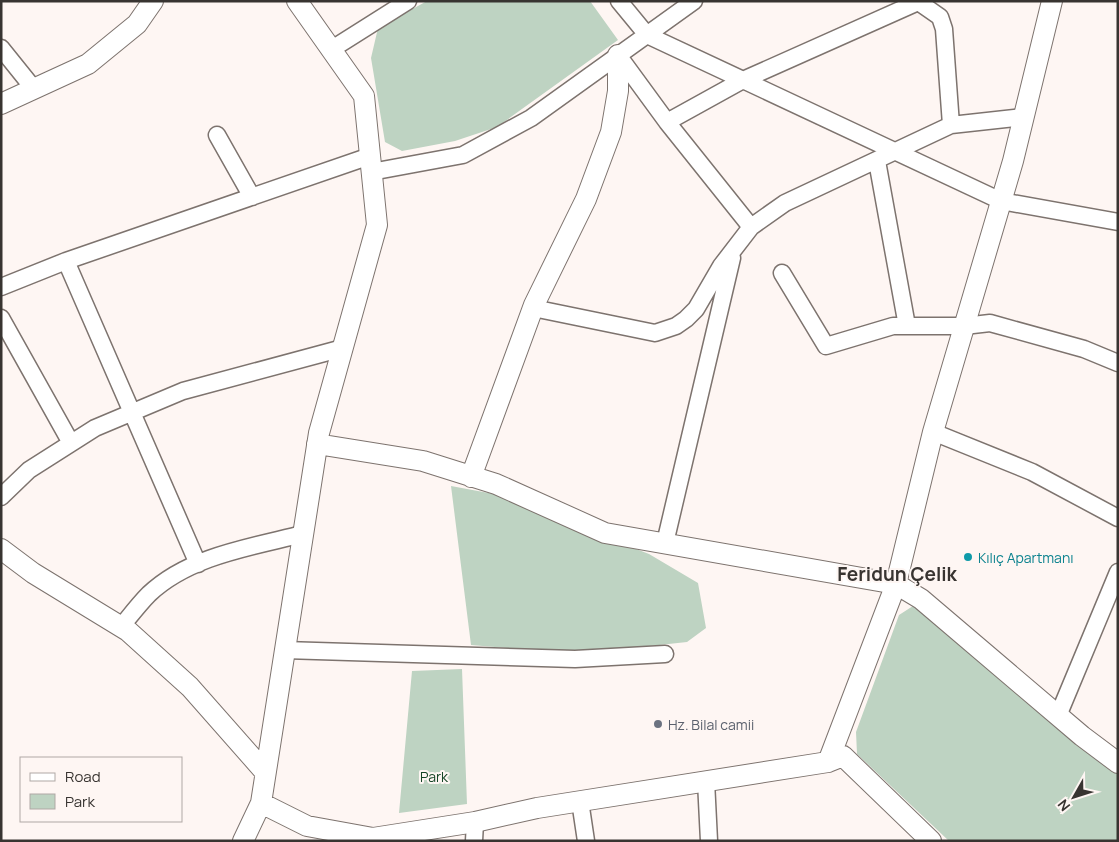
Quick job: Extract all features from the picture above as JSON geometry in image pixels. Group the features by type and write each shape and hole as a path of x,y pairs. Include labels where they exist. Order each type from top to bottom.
{"street":[{"path":"1,104 88,64 137,24 153,1"},
{"path":"242,841 261,803 317,444 377,225 364,96 297,1"},
{"path":"332,49 408,1"},
{"path":"619,1 646,35 1001,202 1118,222"},
{"path":"1,287 66,261 252,197 371,164 463,155 531,118 694,1"},
{"path":"828,762 896,584 933,432 1001,202 1052,1"},
{"path":"667,122 743,80 918,2 940,17 944,29 951,125"},
{"path":"1,48 34,89"},
{"path":"618,55 667,122 751,226"},
{"path":"471,476 533,308 586,199 611,132 618,91 618,55"},
{"path":"533,308 654,333 666,331 676,326 696,309 751,226 786,203 951,125 1024,116"},
{"path":"217,135 252,197"},
{"path":"877,160 907,326"},
{"path":"665,543 734,249"},
{"path":"66,261 198,564"},
{"path":"782,273 826,346 893,326 964,326 990,323 1025,330 1084,349 1118,364"},
{"path":"1,318 71,443"},
{"path":"1,498 29,470 95,428 183,391 343,348"},
{"path":"933,432 1032,472 1118,518"},
{"path":"317,444 424,461 496,484 605,533 896,584 921,599 1058,716 1118,763"},
{"path":"121,627 149,594 183,571 210,558 303,534"},
{"path":"1,549 33,573 121,627 190,687 266,772"},
{"path":"1058,716 1118,572"},
{"path":"284,650 575,659 666,654"},
{"path":"261,803 307,826 373,838 474,832 580,801 828,762 843,756 931,841"},
{"path":"706,781 709,841"},
{"path":"580,801 586,841"}],"green space":[{"path":"427,1 590,1 618,40 497,127 455,141 402,151 385,142 371,58 378,28"},
{"path":"451,486 494,494 649,554 698,583 706,628 687,642 576,654 471,645"},
{"path":"913,606 1118,772 1118,841 949,841 857,754 856,732 899,615"},
{"name":"Park","path":"462,669 467,804 399,813 412,671"}],"place":[{"name":"Kılıç Apartmanı","path":"968,557"},
{"name":"Hz. Bilal camii","path":"658,724"}],"district":[{"name":"Feridun Çelik","path":"897,574"}]}
